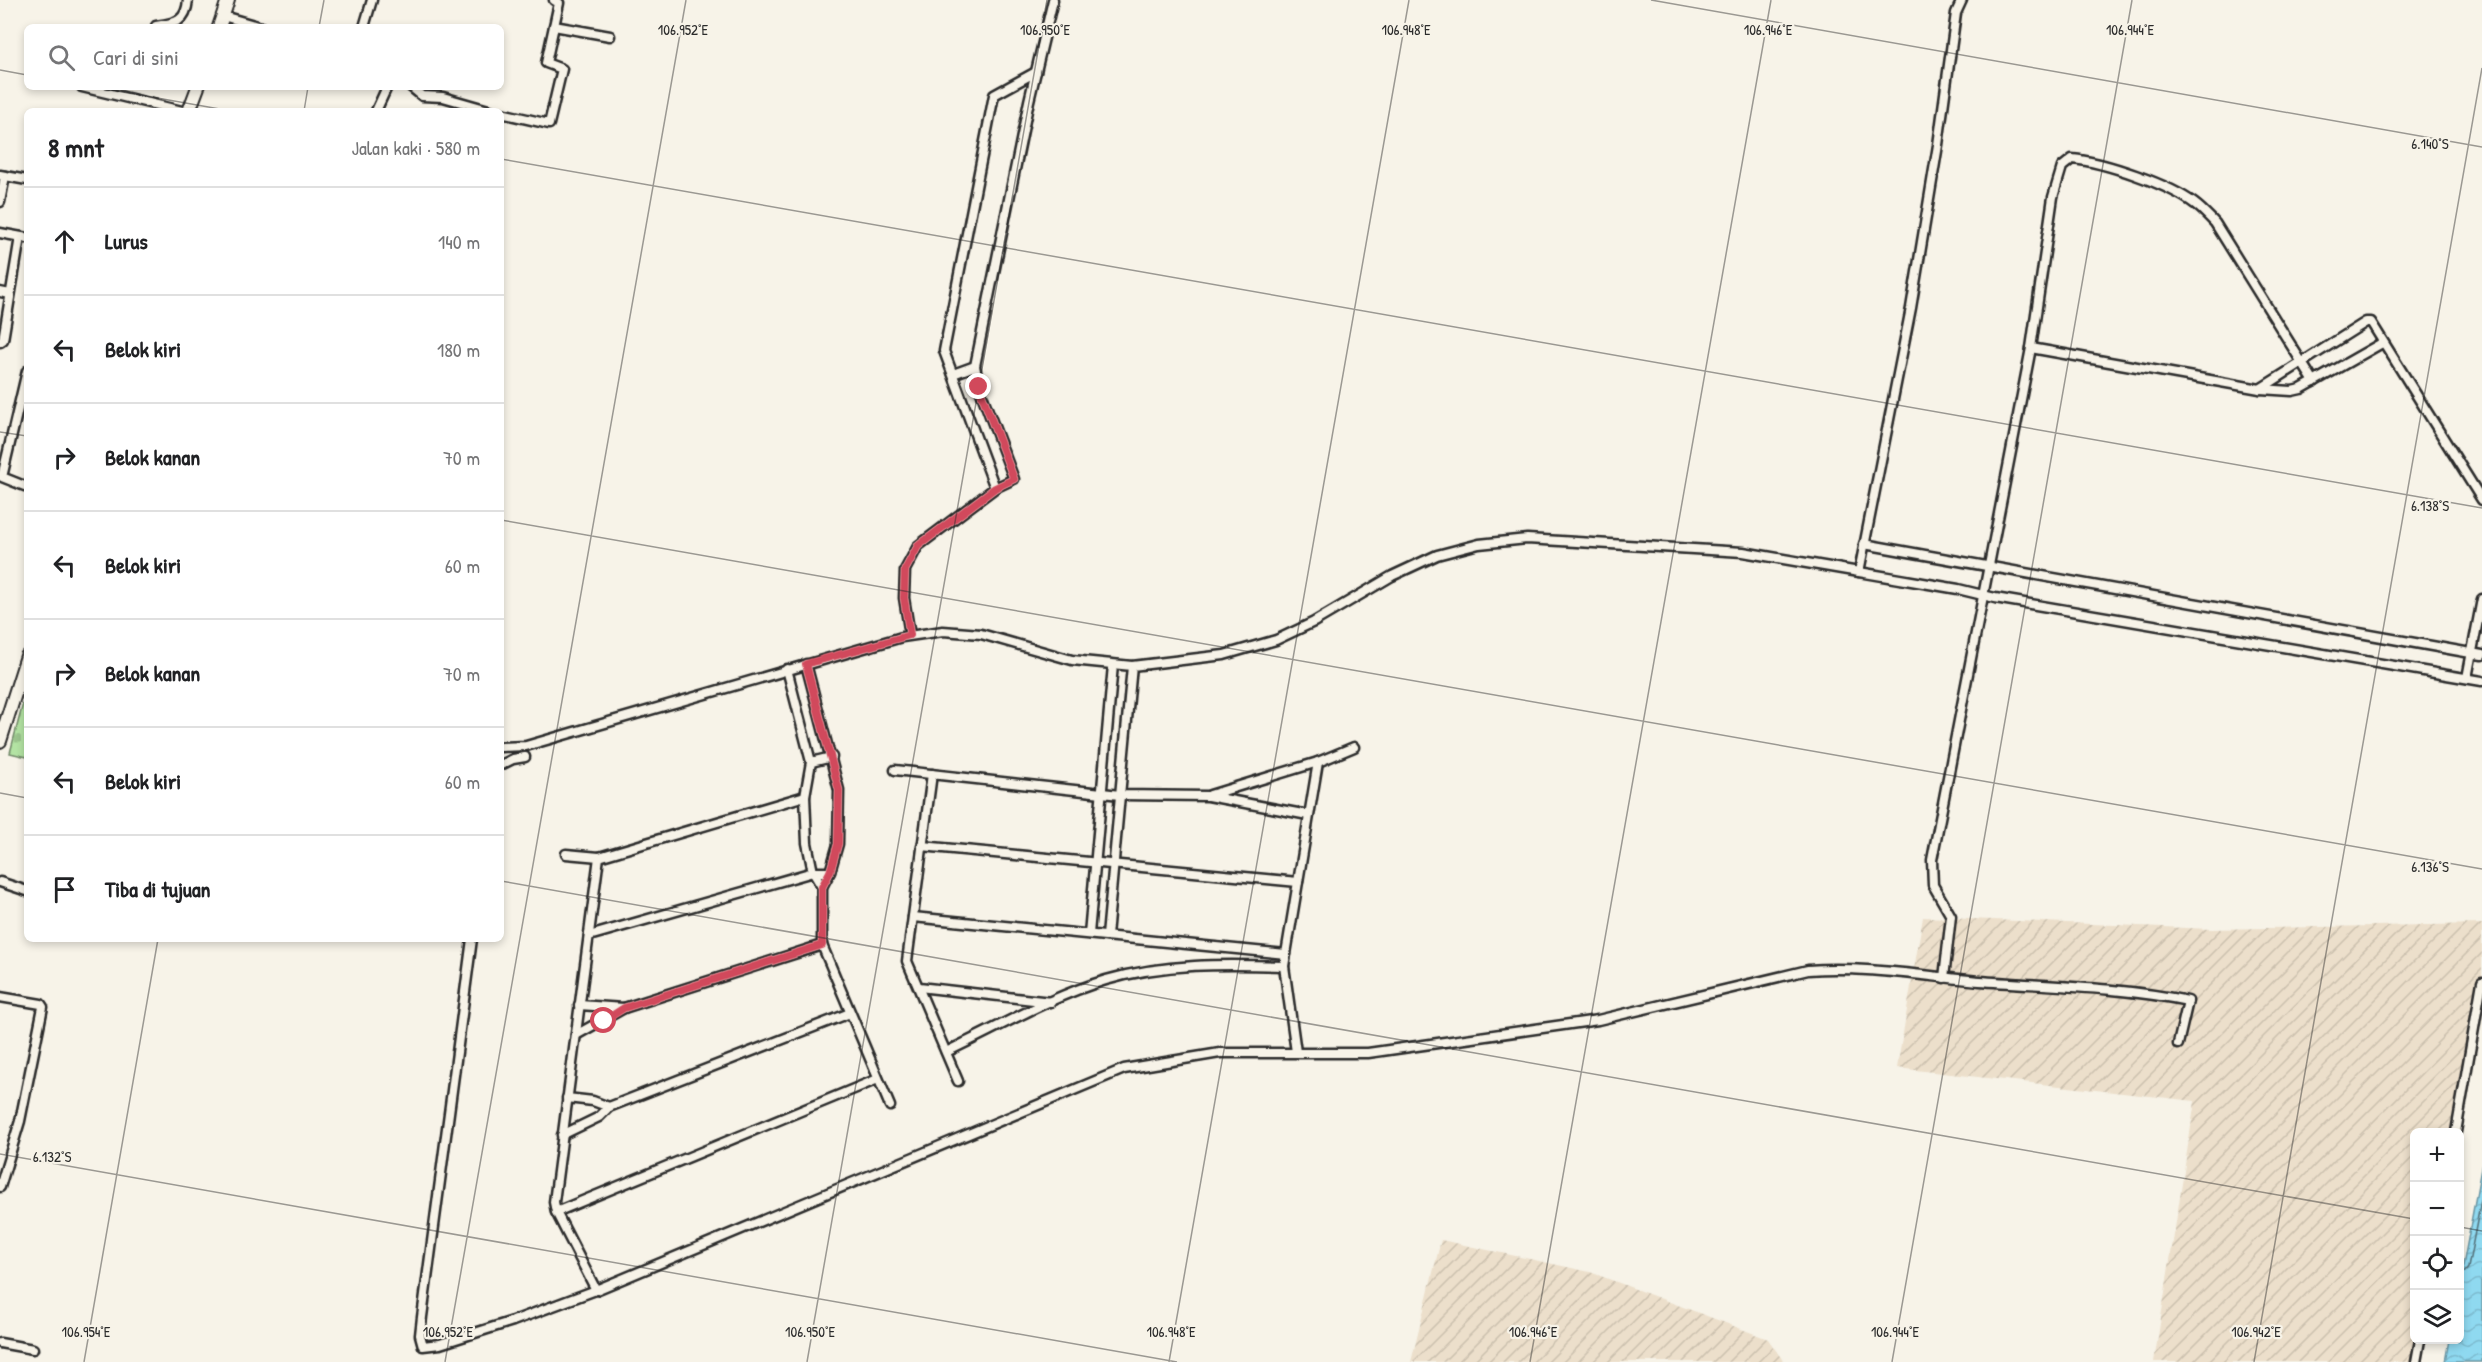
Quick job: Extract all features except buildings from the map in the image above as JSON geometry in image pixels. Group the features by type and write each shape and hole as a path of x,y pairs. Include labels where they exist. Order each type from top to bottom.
{"street":[{"path":"163,24 183,18 187,12 188,0"},
{"path":"228,0 221,22 237,24"},
{"path":"365,24 372,0"},
{"path":"504,115 548,125 562,69 546,63 559,3 554,0"},
{"path":"910,635 904,598 905,570 918,546 995,488 1014,479 979,387 975,366 1053,0"},
{"path":"1861,573 1911,308 1938,145 1956,14 1962,0"},
{"path":"554,26 610,36"},
{"path":"995,488 944,351 994,95 1036,72"},
{"path":"98,90 170,108"},
{"path":"190,108 197,90"},
{"path":"377,108 386,90"},
{"path":"415,90 422,96 443,97 482,108"},
{"path":"1944,978 1951,916 1932,885 1932,860 2031,348 2053,197 2062,167 2072,159 2112,166 2170,190 2194,204 2215,223 2314,382"},
{"path":"0,202 2,176 24,180"},
{"path":"0,233 23,237 10,294 3,340 0,342"},
{"path":"0,292 10,294"},
{"path":"2260,389 2366,322 2371,322 2482,500"},
{"path":"2031,348 2260,389 2292,392 2382,343"},
{"path":"953,374 975,366"},
{"path":"24,384 2,477 24,486"},
{"path":"504,747 526,746 910,635 943,631 981,634 1072,660 1113,665 1132,666 1224,655 1276,640 1314,622 1392,576 1437,555 1479,544 1527,539 1743,552 1958,589 1982,596 2482,681"},
{"path":"1866,544 2482,655"},
{"path":"2467,678 2482,599"},
{"path":"806,664 839,790 840,822 835,860 822,887 822,945 890,1106"},
{"path":"0,741 24,665"},
{"path":"1089,934 1113,665"},
{"path":"1107,936 1132,666"},
{"path":"788,669 811,762 805,796 807,843 813,872 822,887"},
{"path":"1208,796 1318,762 1354,747"},
{"path":"504,764 525,757"},
{"path":"811,762 832,757"},
{"path":"1296,1052 1284,966 1318,762"},
{"path":"896,770 1120,795 1208,796 1308,815"},
{"path":"932,774 907,961 958,1081"},
{"path":"566,854 599,857 805,796"},
{"path":"922,846 1298,882"},
{"path":"596,1290 556,1212 554,1202 599,857"},
{"path":"589,936 813,872 830,872"},
{"path":"0,882 24,890"},
{"path":"913,916 1286,954"},
{"path":"472,942 422,1317 420,1335 423,1346 440,1344 513,1321 596,1290 1124,1069 1220,1053 1368,1053 1598,1020 1808,970 1826,969 1898,972 1944,978 2135,993 2188,1001 2178,1044"},
{"path":"576,1035 624,1008 822,945"},
{"path":"946,1052 1052,1002 1106,980 1198,965 1284,966"},
{"path":"2457,1128 2482,982"},
{"path":"919,987 1052,1002"},
{"path":"0,997 42,1006 15,1138 0,1187"},
{"path":"579,1005 624,1008"},
{"path":"562,1135 599,1116 609,1107 850,1013"},
{"path":"556,1212 878,1079"},
{"path":"567,1098 593,1101 609,1107"},
{"path":"0,1343 33,1349"},
{"path":"2416,1362 2419,1344"}],"shaded area":[{"path":"1923,917 2211,929 2482,924 2482,990 2459,1128 2410,1128 2410,1344 2422,1344 2419,1362 2154,1362 2195,1101 1897,1068"},
{"path":"1441,1240 1590,1272 1768,1339 1784,1362 1411,1362"}],"green space":[{"path":"24,699 24,756 10,753"}],"water":[{"path":"2482,1163 2482,1362 2445,1362 2448,1344 2464,1344 2464,1260"}],"route":[{"path":"604,1021 624,1008 822,945 822,887 835,860 838,844 839,790 806,664 910,635 904,598 905,570 918,546 995,488 1014,479 979,387"}]}
